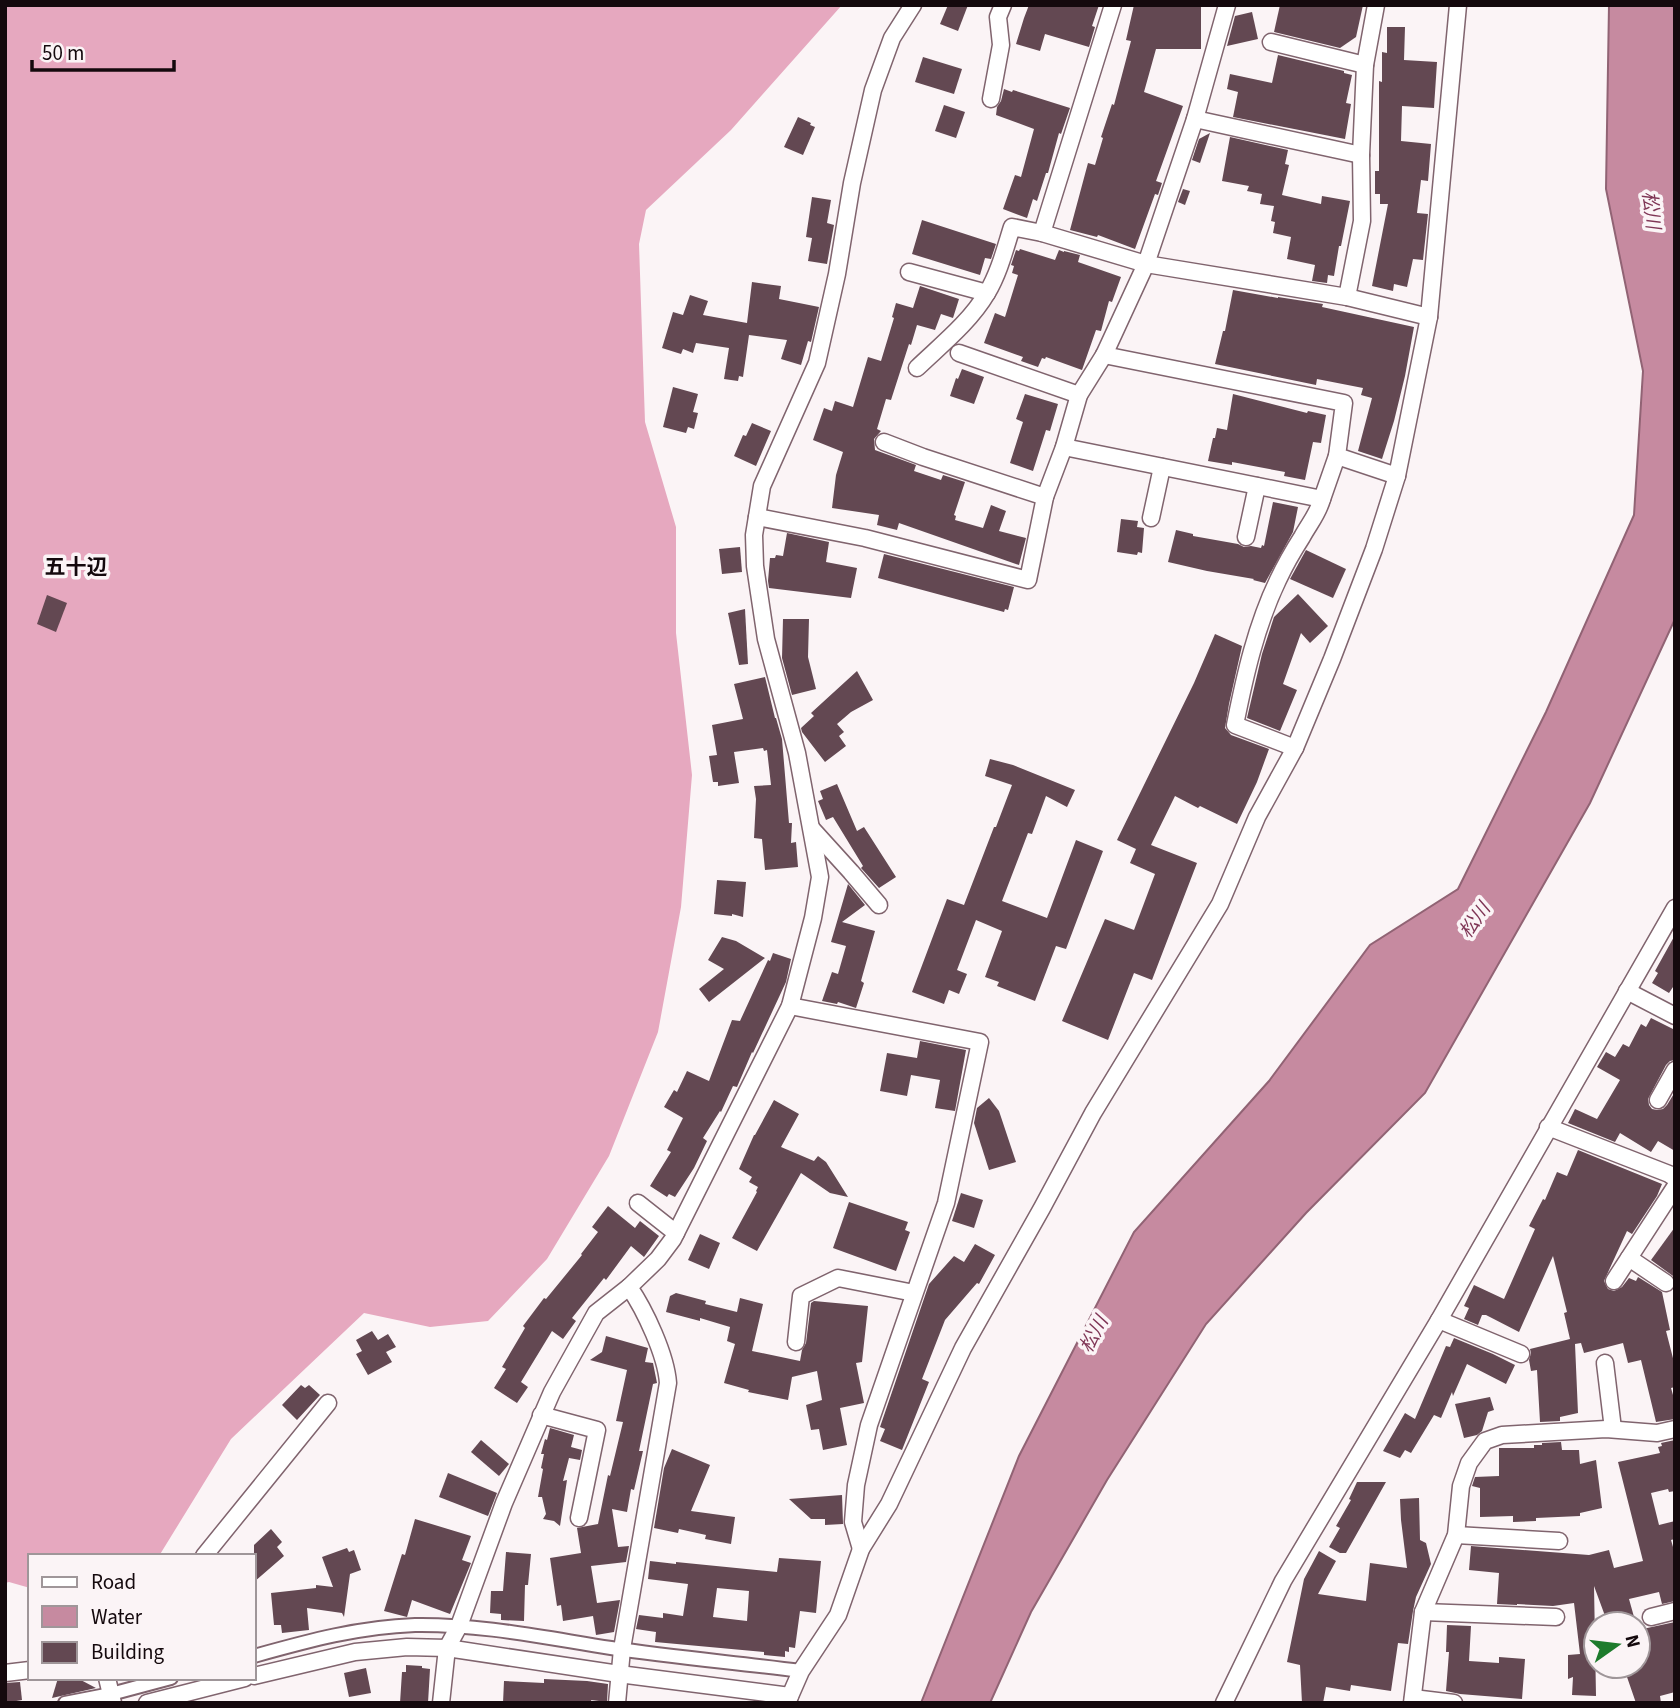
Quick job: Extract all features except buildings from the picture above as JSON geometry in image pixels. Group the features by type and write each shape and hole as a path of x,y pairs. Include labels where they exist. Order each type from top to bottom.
{"street":[{"path":"441,1703 447,1648 459,1626 503,1503 552,1392 596,1313 659,1259 676,1233 790,1006 813,918 820,877 797,753 766,639 755,566 754,535 762,486 817,363 873,90 892,38 913,5"},
{"path":"990,99 1001,45 998,17 1003,5"},
{"path":"1042,233 1113,5"},
{"path":"757,517 865,538 1028,580 1045,498 1079,395 1104,355 1146,264 1195,119 1227,5"},
{"path":"1347,297 1362,221 1361,155 1365,65 1376,5"},
{"path":"256,1676 355,1652 407,1647 447,1648 789,1699 801,1671 838,1615 860,1549 889,1504 963,1348 1093,1113 1220,904 1257,817 1295,748 1374,549 1397,476 1429,317 1458,5"},
{"path":"1271,42 1365,65"},
{"path":"1195,119 1361,155"},
{"path":"917,368 968,317 987,293 1013,227 1146,264 1347,297 1429,317"},
{"path":"909,272 987,293"},
{"path":"959,353 1079,395"},
{"path":"1104,355 1344,403 1337,456 1318,512 1279,578 1264,613 1245,673 1235,725 1295,748"},
{"path":"884,442 1045,498"},
{"path":"1064,447 1322,499"},
{"path":"1337,456 1397,476"},
{"path":"1152,518 1162,467"},
{"path":"1246,537 1257,486"},
{"path":"811,830 879,905"},
{"path":"1224,1703 1283,1581 1439,1320 1675,908"},
{"path":"1627,991 1675,1016"},
{"path":"790,1006 980,1042 946,1203 869,1425 856,1485 853,1522 860,1549"},
{"path":"1658,1100 1675,1070"},
{"path":"1548,1127 1675,1178"},
{"path":"1614,1281 1675,1187"},
{"path":"638,1203 676,1233"},
{"path":"1629,1258 1666,1283"},
{"path":"796,1342 801,1296 838,1278 914,1293"},
{"path":"617,1703 622,1649 668,1383 667,1367 639,1301 629,1286"},
{"path":"1439,1320 1521,1354"},
{"path":"1605,1363 1613,1429"},
{"path":"206,1554 328,1403"},
{"path":"541,1415 597,1430 579,1518"},
{"path":"1454,1703 1413,1700 1423,1612 1456,1535 1461,1486 1469,1462 1485,1441 1502,1435 1613,1429 1657,1433 1675,1429"},
{"path":"1456,1535 1559,1541"},
{"path":"1652,1617 1675,1611"},
{"path":"1423,1612 1556,1617"},
{"path":"256,1655 332,1635 374,1628 415,1625 470,1626 622,1649 801,1671"},
{"path":"5,1673 28,1670"},
{"path":"65,1703 162,1680"},
{"path":"148,1703 237,1680"}],"shaded area":[{"path":"5,5 842,5 731,130 646,210 639,244 645,422 676,527 676,633 692,775 681,907 658,1032 609,1156 547,1259 488,1321 430,1327 364,1313 231,1439 160,1554 28,1554 28,1587 5,1583"}],"water":[{"name":"松川","path":"1609,5 1675,5 1675,619 1590,803 1425,1093 1306,1213 1206,1324 1107,1480 1031,1612 990,1703 921,1703 1019,1456 1134,1232 1269,1081 1370,945 1458,889 1546,712 1634,515 1643,371 1606,189"}],"district":[{"name":"五十辺","path":"76,567"}]}
